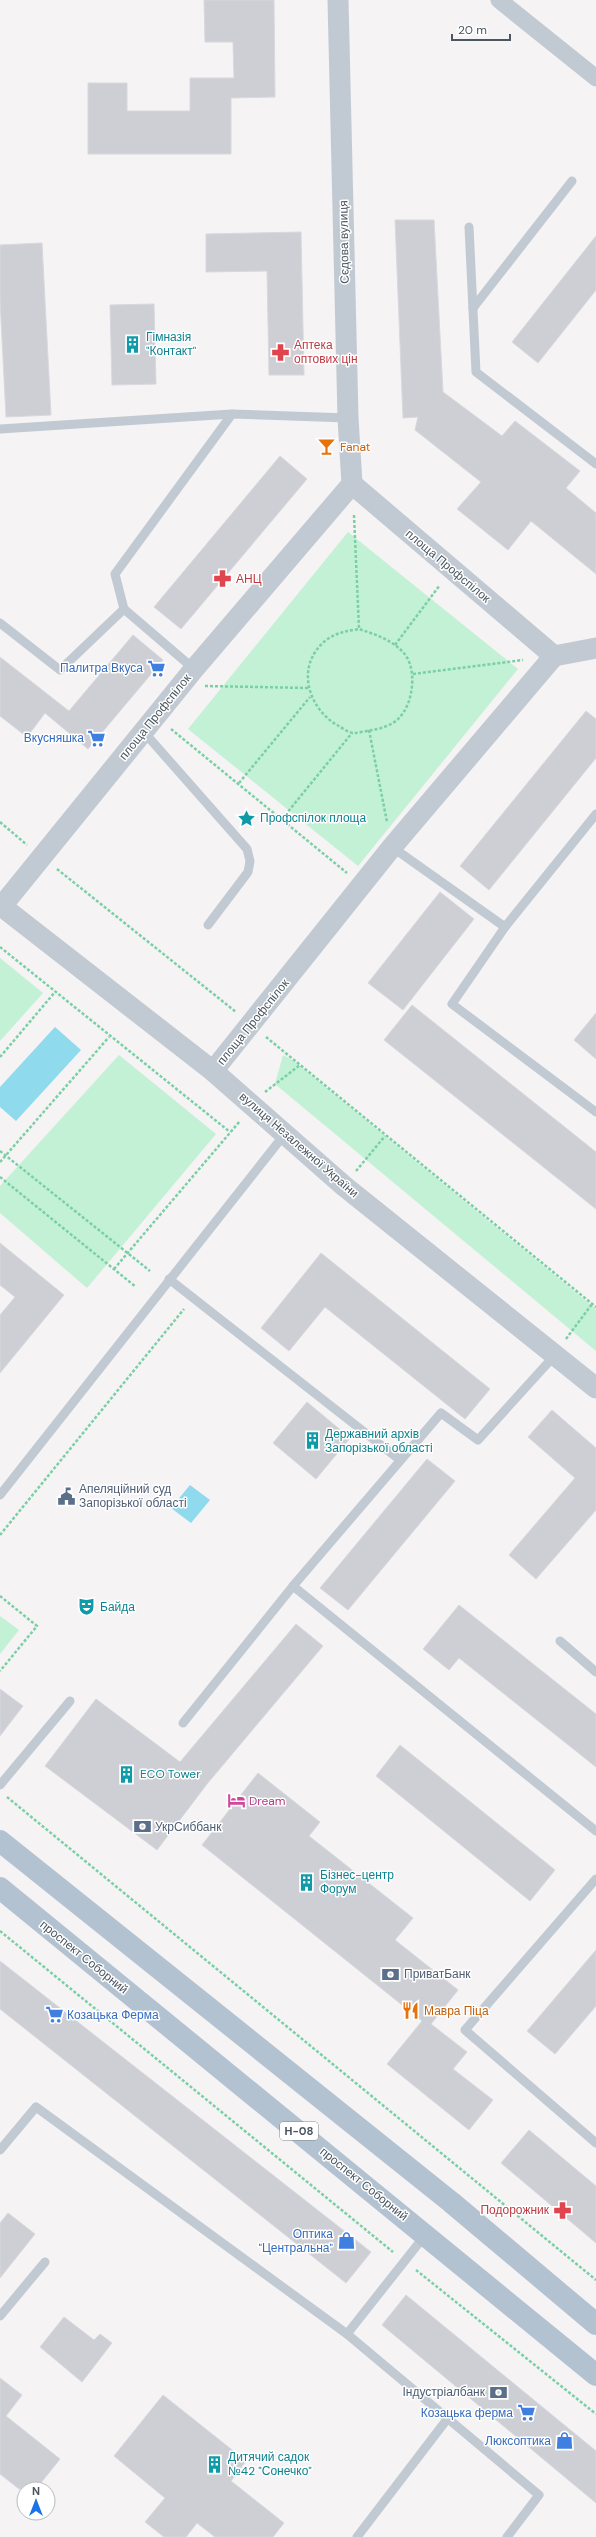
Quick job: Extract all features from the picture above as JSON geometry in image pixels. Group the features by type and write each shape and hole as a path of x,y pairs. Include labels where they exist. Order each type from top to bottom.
{"main road":[{"path":"0,1841 451,2202 596,2324"},
{"name":"проспект Соборний","path":"0,1888 426,2234 596,2375"}],"street":[{"name":"Сєдова вулиця","path":"338,0 348,418 352,484"},
{"path":"499,0 596,78"},
{"name":"площа Профспілок","path":"1,905 194,669 352,484 554,656 392,847 213,1071"},
{"path":"554,656 596,648"},
{"name":"вулиця Незалежної України","path":"1,905 213,1071 253,1105 284,1135 344,1186 596,1388"}],"lane":[{"path":"473,308 572,181"},
{"path":"469,227 476,372 596,464"},
{"path":"194,669 124,609 115,574 232,414"},
{"path":"0,429 232,414 348,418"},
{"path":"0,623 60,670 124,609"},
{"path":"149,723 247,849 250,861 248,872 208,925"},
{"path":"596,814 505,927 452,1004 596,1112"},
{"path":"392,847 505,927"},
{"path":"0,1495 284,1135"},
{"path":"169,1279 400,1460"},
{"path":"183,1723 292,1586 441,1412 478,1440 554,1355"},
{"path":"292,1586 596,1831"},
{"path":"560,1641 596,1672"},
{"path":"0,1785 70,1701"},
{"path":"596,1879 466,2030 596,2142"},
{"path":"0,2150 36,2107 347,2334 539,2495 507,2537"},
{"path":"347,2334 426,2234"},
{"path":"0,2316 45,2262"},
{"path":"357,2537 448,2418"}],"path":[{"path":"352,484 359,629"},
{"path":"395,645 452,569"},
{"path":"359,629 384,638 395,645 403,652 413,674 411,698 399,718 381,728 352,733 326,719 310,697 307,674 314,657 324,642 340,632 359,629"},
{"path":"413,674 554,656"},
{"path":"180,686 309,688"},
{"path":"238,783 310,697"},
{"path":"149,723 238,783 362,885"},
{"path":"370,730 392,847"},
{"path":"282,819 352,733"},
{"path":"0,822 252,1024 385,1136 596,1307"},
{"path":"0,947 109,1038 230,1132"},
{"path":"0,1057 55,992"},
{"path":"0,1162 109,1038"},
{"path":"114,1269 253,1105 267,1090 300,1065"},
{"path":"344,1186 385,1136"},
{"path":"0,1151 150,1271"},
{"path":"0,1177 136,1287"},
{"path":"0,1535 194,1298"},
{"path":"554,1355 592,1304"},
{"path":"0,1596 37,1626 0,1671"},
{"path":"3,1800 6,1796 596,2280"},
{"path":"0,1931 405,2261 596,2414"}],"green space":[{"path":"348,532 518,669 358,866 188,729"},
{"path":"0,958 43,993 0,1041"},
{"path":"119,1055 216,1134 87,1288 0,1213 0,1186"},
{"path":"283,1055 294,1061 596,1309 596,1351 275,1084"},
{"path":"0,1616 19,1630 0,1654"}],"water":[{"path":"55,1027 81,1050 16,1121 0,1107 0,1087"},
{"path":"190,1485 210,1500 191,1523 171,1508"}],"building":[{"path":"204,0 274,0 275,97 231,98 231,154 88,154 88,83 127,83 127,111 190,111 190,78 234,78 233,42 205,42"},
{"path":"395,220 434,220 443,392 502,436 515,421 580,471 566,488 596,513 596,574 531,521 508,550 457,509 481,482 415,430 418,417 403,418"},
{"path":"301,232 304,375 269,375 267,271 206,272 206,234"},
{"path":"596,236 596,290 538,363 512,342"},
{"path":"42,243 51,415 6,417 0,300 0,245"},
{"name":"Гімназія \"Контакт\"","path":"154,304 156,384 112,385 110,305"},
{"path":"280,456 307,479 181,629 154,607"},
{"path":"133,635 163,660 88,749 45,713 27,737 0,716 0,657 69,711"},
{"path":"586,711 596,719 596,758 489,890 460,866"},
{"path":"440,892 474,919 403,1010 368,983"},
{"path":"412,1005 596,1152 596,1209 384,1040"},
{"path":"596,1013 596,1059 574,1040"},
{"path":"0,1243 64,1295 0,1373 0,1315 15,1297 0,1285"},
{"path":"321,1253 490,1389 465,1419 325,1307 289,1351 261,1328"},
{"name":"Державний архів Запорізької області","path":"307,1402 350,1438 316,1479 273,1443"},
{"path":"552,1410 596,1448 596,1510 536,1579 509,1555 575,1478 528,1437"},
{"path":"427,1459 455,1481 348,1610 320,1588"},
{"path":"459,1605 596,1714 596,1767 459,1658 449,1670 423,1649"},
{"name":"ECO Tower","path":"296,1624 323,1646 207,1784 157,1850 45,1766 96,1699 180,1762"},
{"path":"0,1689 23,1706 0,1736"},
{"path":"400,1745 555,1870 530,1901 376,1776"},
{"name":"Бізнес-центр Форум","path":"258,1773 320,1822 309,1836 413,1918 395,1940 458,1990 431,2024 467,2052 453,2069 493,2100 469,2130 387,2064 422,2021 202,1845"},
{"path":"596,1950 596,2006 555,2054 527,2031"},
{"path":"0,1961 371,2252 346,2283 0,2009"},
{"path":"529,2130 596,2186 596,2243 501,2163"},
{"path":"8,2213 35,2234 0,2278 0,2223"},
{"path":"406,2295 596,2451 596,2503 382,2325"},
{"path":"64,2317 94,2340 100,2334 112,2343 82,2382 40,2347"},
{"path":"0,2378 22,2395 6,2416 60,2459 42,2481 16,2481 16,2487 0,2474"},
{"name":"Дитячий садок №42 \"Сонечко\"","path":"163,2395 246,2461 231,2481 284,2523 273,2537 215,2537 197,2523 186,2537 164,2537 145,2522 165,2498 114,2456"}],"place":[{"name":"Гімназія \"Контакт\"","path":"133,344"},
{"name":"Аптека оптових цін","path":"281,352"},
{"name":"Fanat","path":"327,447"},
{"name":"АНЦ","path":"223,579"},
{"name":"Палитра Вкуса","path":"156,668"},
{"name":"Вкусняшка","path":"97,738"},
{"name":"Профспілок площа","path":"247,818"},
{"name":"Державний архів Запорізької області","path":"312,1441"},
{"name":"Апеляційний суд Запорізької області","path":"66,1496"},
{"name":"Байда","path":"87,1607"},
{"name":"ECO Tower","path":"127,1774"},
{"name":"Dream","path":"236,1801"},
{"name":"УкрСиббанк","path":"142,1827"},
{"name":"Бізнес-центр Форум","path":"307,1882"},
{"name":"ПриватБанк","path":"391,1974"},
{"name":"Мавра Піца","path":"411,2011"},
{"name":"Козацька Ферма","path":"54,2015"},
{"name":"Подорожник","path":"562,2210"},
{"name":"Оптика \"Центральна\"","path":"346,2241"},
{"name":"Індустріалбанк","path":"498,2392"},
{"name":"Козацька ферма","path":"526,2413"},
{"name":"Люксоптика","path":"564,2441"},
{"name":"Дитячий садок №42 \"Сонечко\"","path":"215,2464"}]}
